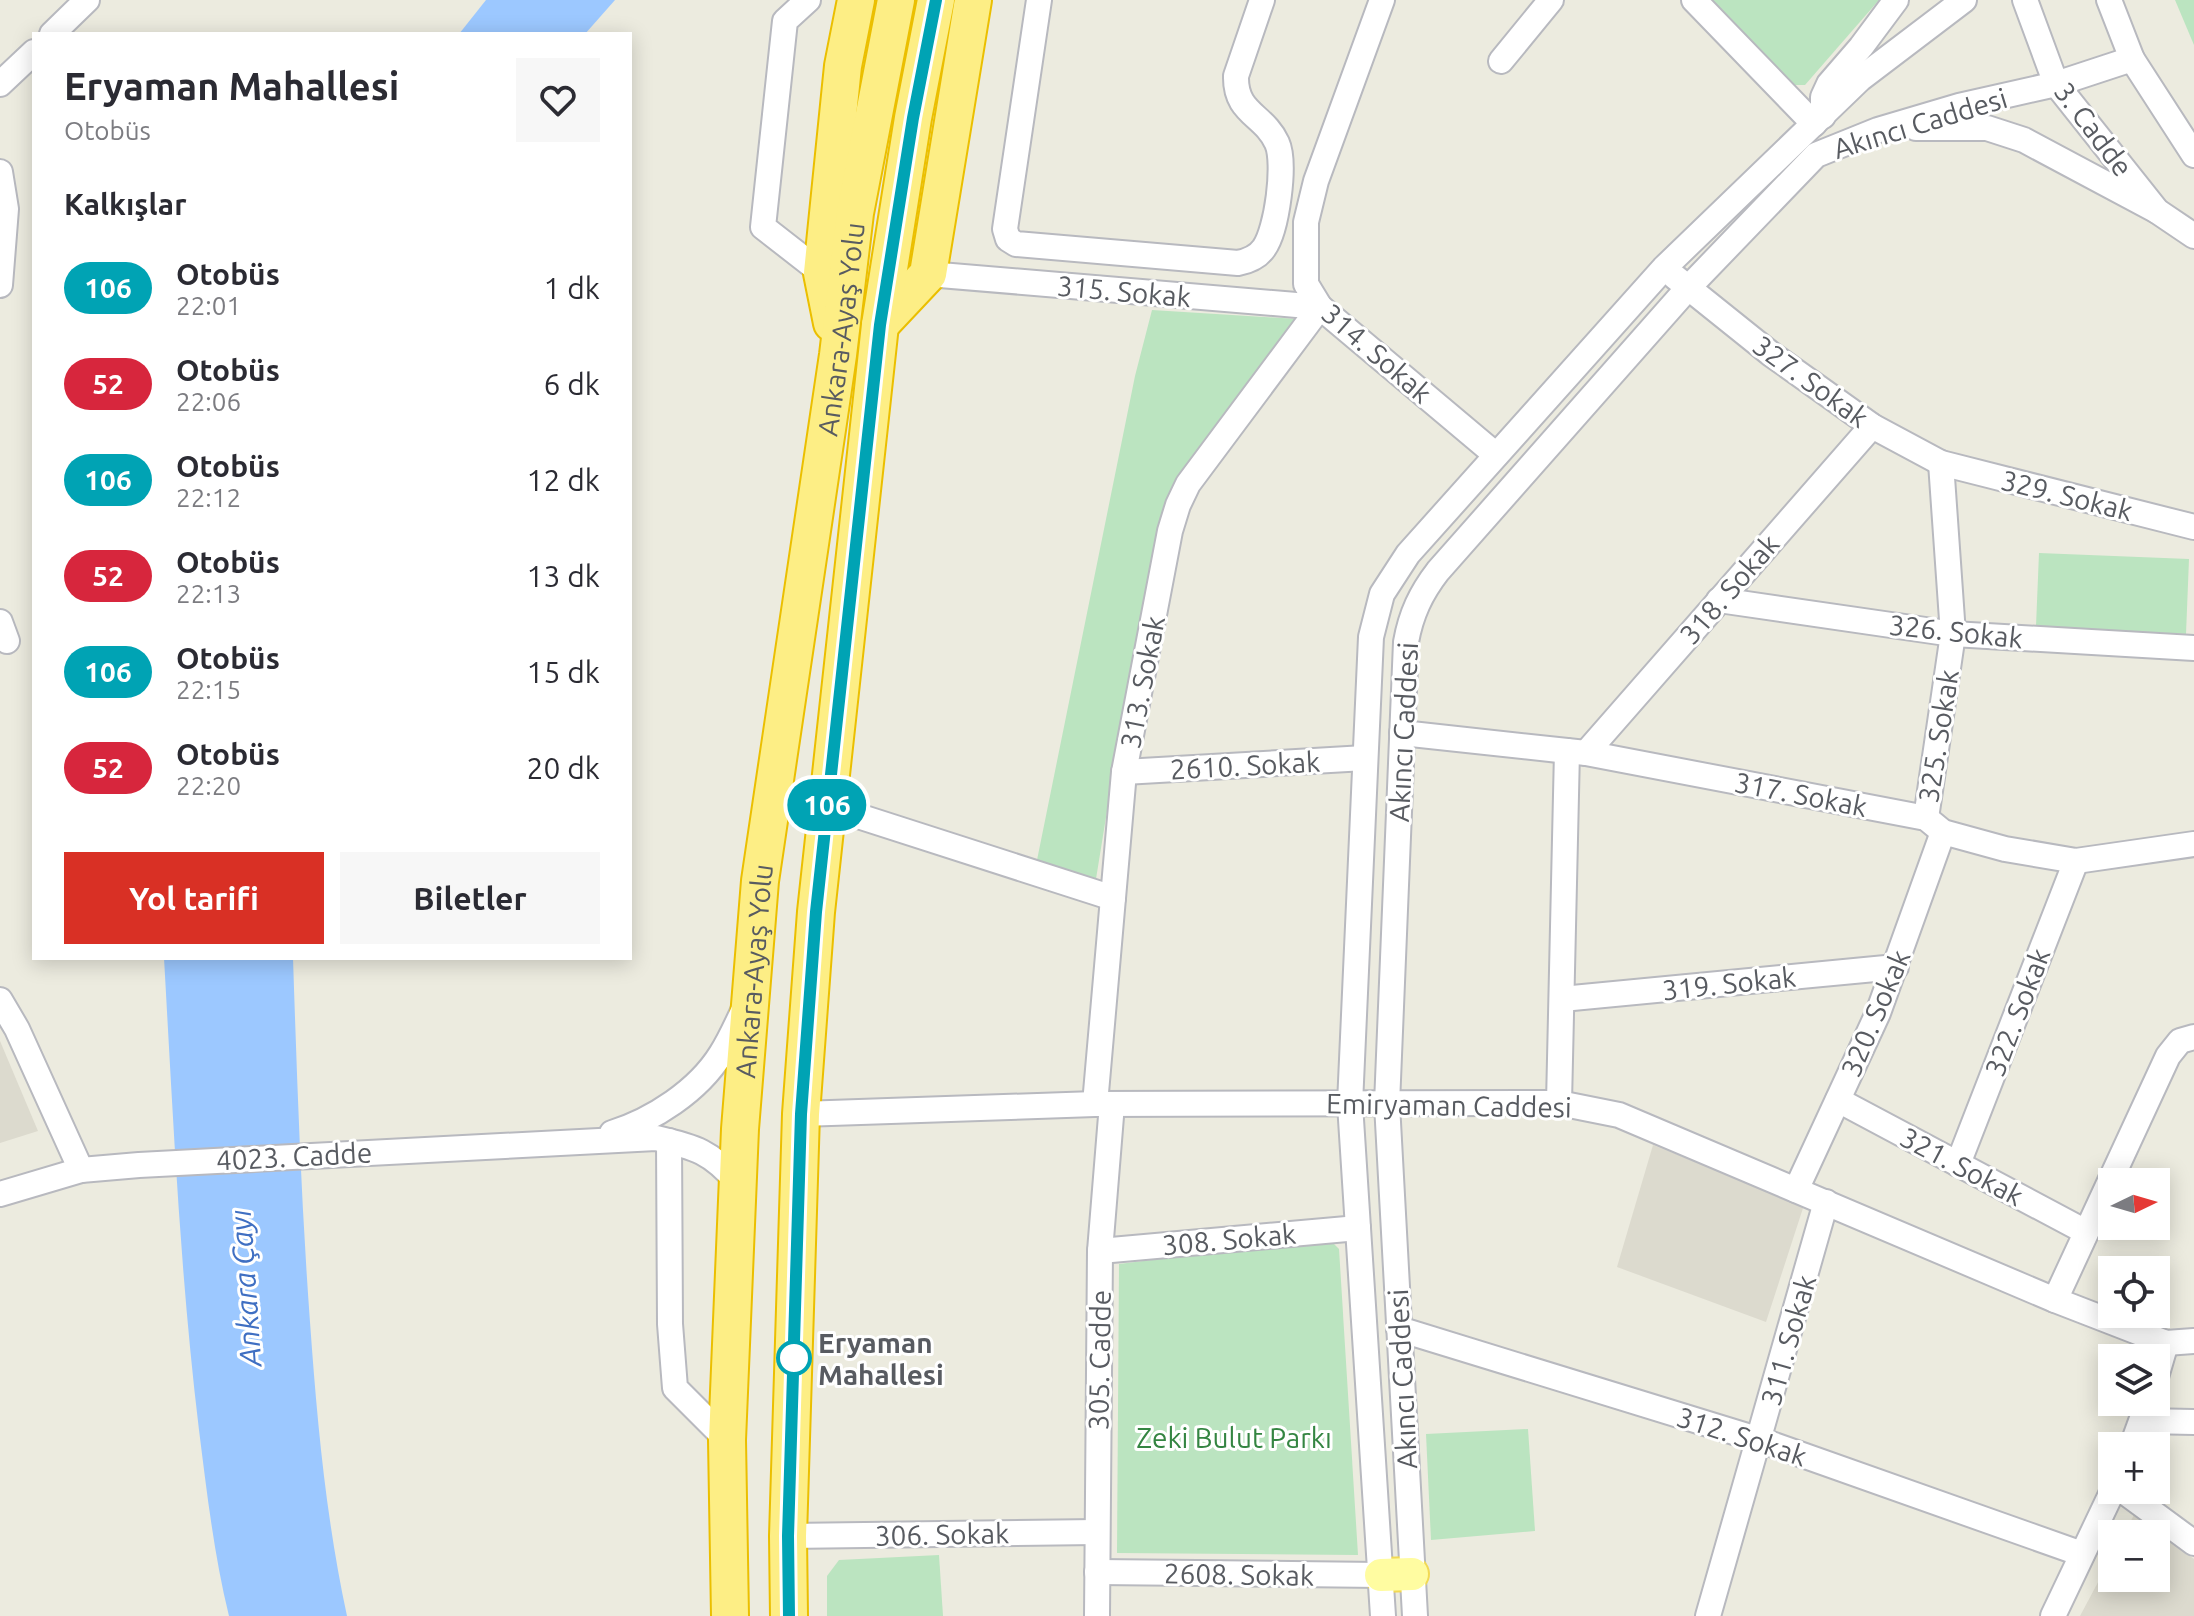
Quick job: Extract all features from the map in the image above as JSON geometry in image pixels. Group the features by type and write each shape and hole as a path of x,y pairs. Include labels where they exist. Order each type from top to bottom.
{"highway":[{"path":"838,355 822,273 843,66 856,0"},
{"name":"Ankara-Ayaş Yolu","path":"730,1616 727,1440 738,1183 760,881 838,355 855,213 896,0"},
{"name":"Ankara-Ayaş Yolu","path":"789,1616 788,1536 801,1114 816,912 880,325 913,118 936,0"},
{"path":"880,325 928,274 973,0"}],"main road":[{"path":"1381,1575 1412,1574"}],"street":[{"path":"54,32 87,0"},
{"path":"808,0 785,21 763,227 822,273"},
{"path":"1039,0 1005,229 1008,239 1016,244 1238,263 1254,257 1266,245 1281,173 1281,154 1277,144 1264,125 1244,108 1236,84 1262,0"},
{"name":"314. Sokak","path":"1382,0 1316,181 1306,222 1306,284 1320,307 1496,455"},
{"path":"1501,61 1551,0"},
{"path":"1694,0 1818,120"},
{"path":"1818,120 1829,84 1896,0"},
{"name":"Akıncı Caddesi","path":"1383,1616 1350,1104 1371,637 1382,594 1408,554 1664,268 1860,79 1964,0"},
{"name":"3. Cadde","path":"2025,0 2056,84 2157,211 2194,236"},
{"path":"2109,0 2132,59 2194,155"},
{"path":"0,84 32,54"},
{"name":"Akıncı Caddesi","path":"1415,1616 1387,1104 1408,631 1417,602 1427,586 1688,288 1816,155 1878,130 1959,106 2056,84 2132,59"},
{"path":"1878,130 1950,126 1987,128 2024,140 2157,211"},
{"path":"0,172 6,209 0,285"},
{"name":"327. Sokak","path":"1664,268 1771,354 1872,426 1941,463"},
{"name":"315. Sokak","path":"928,274 1320,307"},
{"name":"313. Sokak","path":"1104,1104 1113,898 1124,772 1170,531 1188,484 1320,307"},
{"name":"318. Sokak","path":"1577,752 1719,600 1872,426"},
{"name":"329. Sokak","path":"1941,463 2194,527"},
{"name":"325. Sokak","path":"1934,825 1953,634 1941,463"},
{"name":"326. Sokak","path":"1719,600 1953,634 2194,648"},
{"name":"317. Sokak","path":"1402,733 1577,752 1934,825 2005,849 2076,861 2194,844"},
{"path":"1559,1103 1577,752"},
{"name":"2610. Sokak","path":"1124,772 1365,758"},
{"path":"827,806 1113,898"},
{"name":"320. Sokak","path":"1796,1190 1896,967 1934,825"},
{"name":"322. Sokak","path":"1958,1164 2076,861"},
{"name":"319. Sokak","path":"1562,999 1896,967"},
{"name":"4023. Cadde","path":"591,1140 631,1128 672,1103 700,1081 721,1055 751,997"},
{"path":"0,1000 17,1029 81,1170"},
{"path":"2055,1300 2168,1056 2180,1041 2194,1037"},
{"name":"321. Sokak","path":"1838,1100 2086,1232"},
{"name":"Emiryaman Caddesi","path":"801,1114 1104,1104 1559,1103 1619,1115 2055,1300 2166,1343 2194,1341"},
{"name":"305. Cadde","path":"1097,1616 1104,1104"},
{"name":"4023. Cadde","path":"0,1194 81,1170 656,1138 704,1151 722,1164 738,1183"},
{"path":"669,1141 670,1324 675,1388 727,1440"},
{"name":"311. Sokak","path":"1708,1616 1826,1202"},
{"name":"308. Sokak","path":"1100,1251 1358,1228"},
{"name":"312. Sokak","path":"1399,1329 1760,1440 2082,1554"},
{"path":"2165,1416 2194,1422"},
{"path":"2053,1616 2106,1504"},
{"path":"2141,1504 2194,1543"},
{"name":"306. Sokak","path":"788,1536 1097,1532"},
{"name":"2608. Sokak","path":"1097,1572 1381,1575"}],"shaded area":[{"path":"0,1041 38,1131 0,1143"},
{"path":"1653,1145 1804,1205 1766,1322 1617,1267"},
{"path":"2170,1541 2194,1559 2194,1616 2080,1616 2098,1582 2098,1592 2170,1592"}],"green space":[{"path":"1708,0 1879,0 1805,85 1792,85"},
{"path":"2175,0 2194,0 2194,45"},
{"path":"1152,310 1297,319 1271,361 1180,475 1153,553 1130,669 1096,879 1036,865 1135,376"},
{"path":"2039,553 2189,559 2186,634 2036,626"},
{"name":"Zeki Bulut Parkı","path":"1328,1238 1339,1249 1358,1555 1117,1553 1119,1264"},
{"path":"1528,1429 1535,1531 1431,1540 1426,1434"},
{"path":"939,1555 943,1616 827,1616 827,1576 839,1560"}],"water":[{"path":"486,0 615,0 587,32 461,32"},
{"name":"Ankara Çayı","path":"164,960 293,960 302,1185 319,1433 347,1616 229,1616 211,1524 199,1430 178,1194"}],"bus line":[{"name":"106","path":"789,1616 788,1536 801,1114 816,912 880,325 913,118 936,0"}],"place":[{"name":"Eryaman Mahallesi","path":"794,1358"}]}
